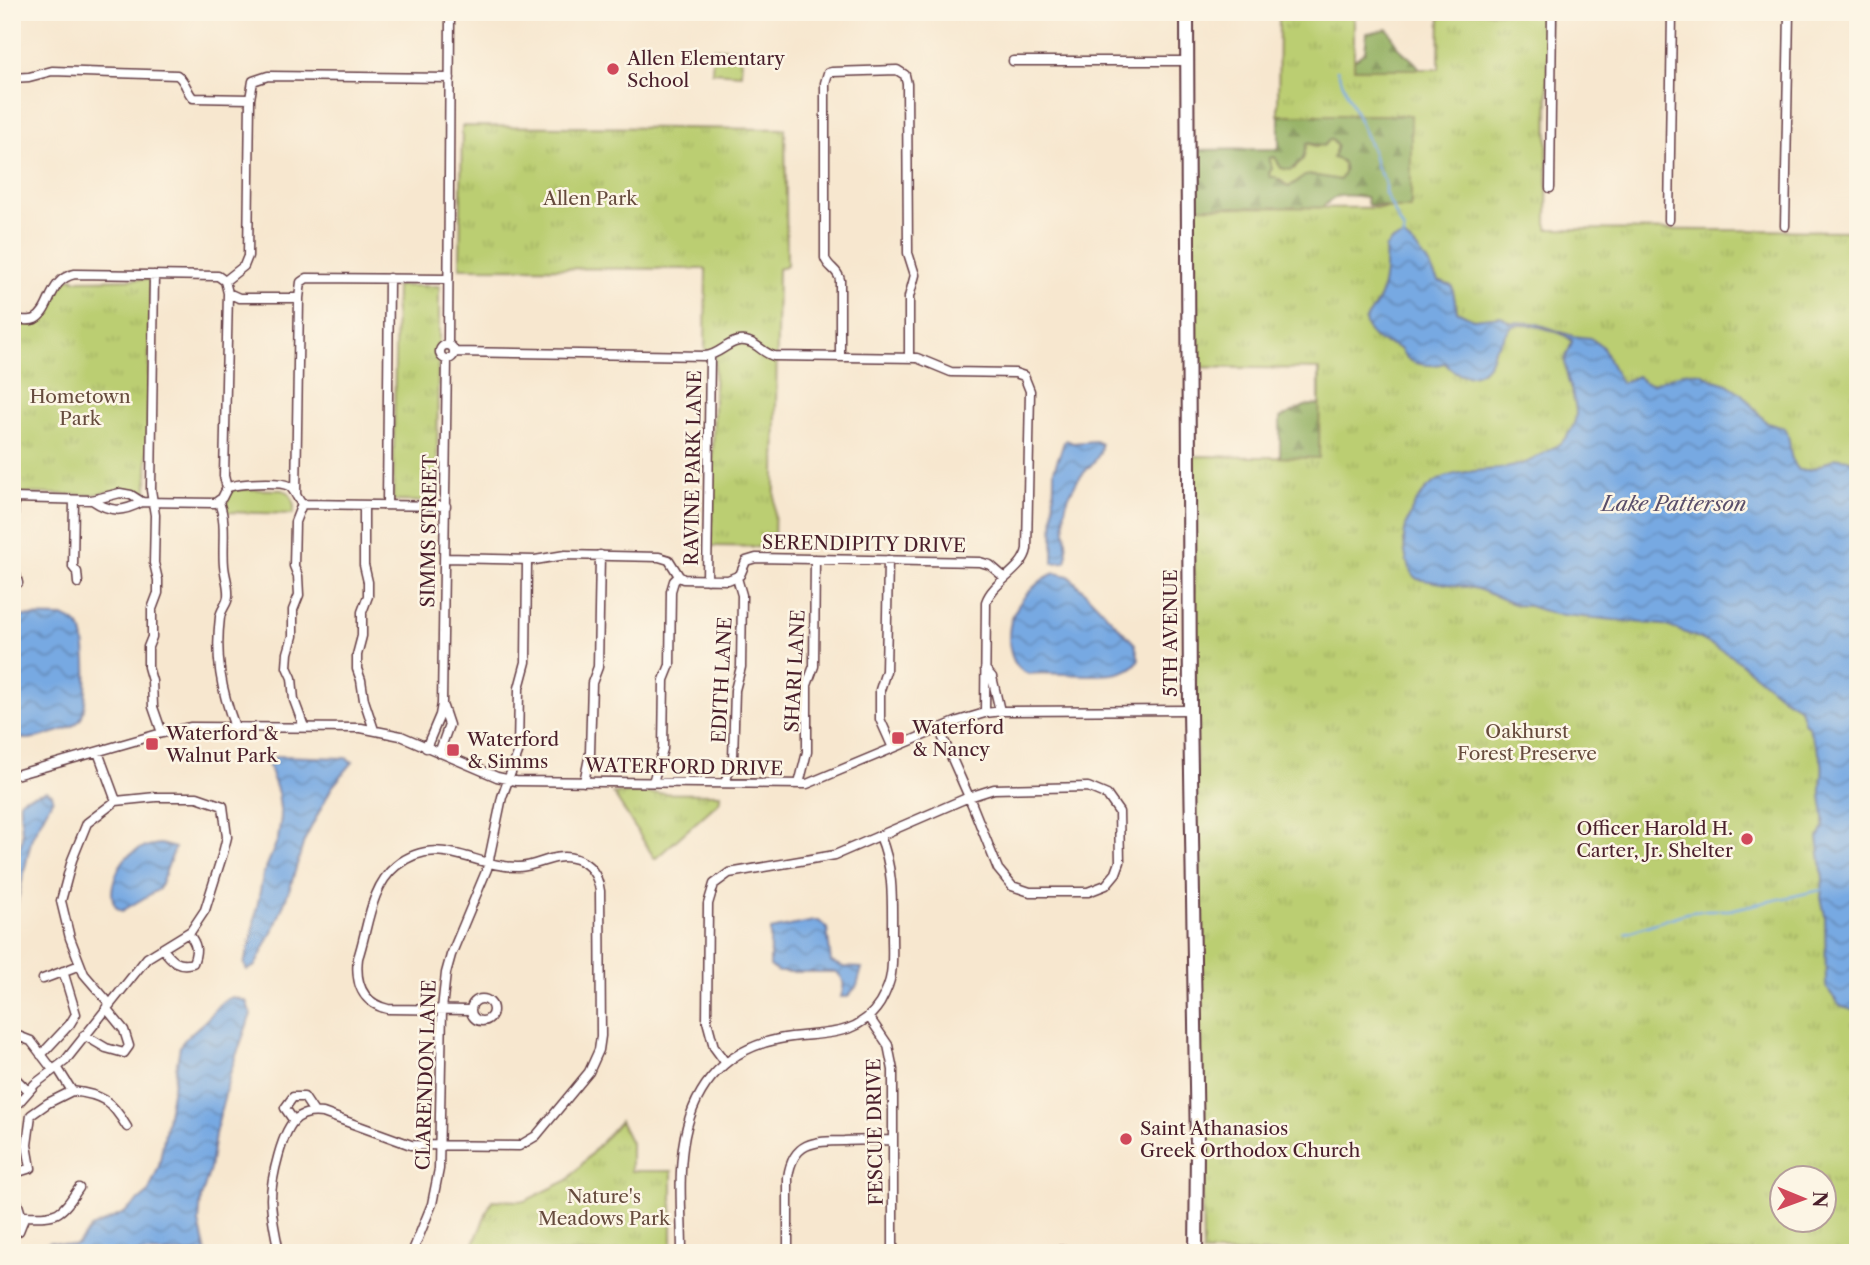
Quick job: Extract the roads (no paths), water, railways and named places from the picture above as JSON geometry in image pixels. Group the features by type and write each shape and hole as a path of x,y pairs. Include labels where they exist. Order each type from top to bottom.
{"street":[{"name":"SIMMS STREET","path":"426,748 442,704 447,359 442,357 440,352 447,344 450,12"},
{"name":"5TH AVENUE","path":"1186,12 1196,1252"},
{"path":"1550,188 1552,12"},
{"path":"1669,220 1672,12"},
{"path":"1785,226 1789,12"},
{"path":"1013,61 1186,61"},
{"path":"840,357 840,280 837,271 829,266 825,258 825,83 828,74 832,72 897,70 905,75 907,84 908,253 915,275 909,298 909,358"},
{"path":"12,78 52,71 177,75 186,82 194,98 250,99"},
{"path":"225,281 244,266 248,256 250,99 253,81 268,76 450,78"},
{"path":"12,319 30,320 38,317 60,280 67,275 212,276 225,281"},
{"path":"154,275 151,490 158,593 152,609 148,667 152,681 153,707 162,733"},
{"path":"296,496 301,282 307,278 447,279"},
{"path":"387,505 389,278"},
{"path":"225,281 228,293 224,476 227,488"},
{"path":"228,293 239,298 299,298"},
{"path":"454,352 710,356 729,343 740,341 757,345 768,355 922,359 951,372 1015,373 1024,376 1030,391 1027,549 1024,558 989,593 986,602 985,713"},
{"path":"447,344 453,347 454,352 452,357 447,359"},
{"name":"RAVINE PARK LANE","path":"706,580 710,356"},
{"path":"235,727 223,697 218,669 220,615 228,599 228,580 224,564 224,520 219,502 227,488 235,484 283,484 292,489 302,504"},
{"path":"18,583 13,562 13,498 92,500 120,493 131,495 142,502 153,503 219,502"},
{"path":"74,500 73,567 78,572 78,583"},
{"path":"92,500 105,508 118,511 142,502"},
{"path":"302,504 446,506"},
{"path":"302,504 295,522 294,566 298,576 299,595 293,610 293,636 288,653 288,667 294,700 304,727"},
{"path":"364,505 364,565 368,596 362,612 357,669 374,730"},
{"path":"445,558 527,560 558,555 600,555 665,558 672,563 679,576 689,580 737,578"},
{"path":"584,782 590,753 592,683 598,667 600,555"},
{"name":"SERENDIPITY DRIVE","path":"737,578 750,559 815,559 986,562 1004,578"},
{"name":"SHARI LANE","path":"799,784 807,752 807,685 814,666 815,559"},
{"name":"CLARENDON LANE","path":"412,1253 437,1188 443,988 451,955 489,862 502,797 518,753 519,688 526,662 527,560"},
{"path":"888,560 887,671 880,690 880,719 893,748"},
{"path":"653,782 663,749 664,680 670,665 671,591 679,576"},
{"name":"EDITH LANE","path":"724,783 733,759 735,690 741,667 743,595 737,578"},
{"path":"985,669 996,688 1000,711"},
{"name":"SIMMS STREET","path":"439,753 449,725 442,704"},
{"name":"WATERFORD DRIVE","path":"12,776 191,727 304,727 374,730 401,736 509,780 799,784 824,779 939,729 985,713 1190,710"},
{"path":"724,1062 714,1047 707,1021 708,904 714,884 721,877 739,870 835,855 969,797 1008,787 1088,787 1100,790 1111,799 1119,812 1120,862 1116,873 1106,885 1092,891 1030,892 1016,889 1001,874 969,797 939,729"},
{"path":"98,752 116,801"},
{"path":"12,1110 28,1091 65,1061 107,1005 147,958 188,933 205,910 227,837 223,806 197,797 116,801 87,823 72,860 61,901 83,974 107,1005 124,1030 129,1046 124,1053 106,1048 85,1035"},
{"path":"682,1253 683,1138 696,1098 724,1062 748,1049 776,1039 843,1031 869,1017 884,997 891,975 891,868 880,836"},
{"path":"279,1253 271,1199 281,1151 294,1121 305,1113 323,1113 399,1142 439,1146 510,1147 527,1143 589,1072 599,1051 601,1036 600,891 597,877 585,863 569,857 549,858 519,867 447,851 426,852 396,866 383,880 377,891 358,958 357,971 363,993 378,1006 388,1009 471,1010"},
{"path":"163,949 172,961 183,966 193,963 198,952 188,933"},
{"path":"43,979 80,965"},
{"path":"41,1055 76,1014 63,971"},
{"name":"FESCUE DRIVE","path":"869,1017 883,1035 891,1057 893,1253"},
{"path":"12,1038 18,1036 32,1041 72,1091"},
{"path":"12,1075 28,1091"},
{"path":"12,1174 31,1168 27,1145 31,1115 48,1102 72,1091 96,1094 116,1108 127,1127"},
{"path":"294,1121 285,1108 293,1097 304,1097 314,1112"},
{"path":"788,1253 788,1177 796,1153 804,1146 821,1141 893,1140"},
{"path":"12,1186 23,1221"},
{"path":"12,1233 19,1231 25,1216 51,1217 65,1209 79,1188"},
{"path":"1023,1253 1038,1250 1196,1252"}],"water":[{"name":"Lake Patterson","path":"1404,237 1420,252 1438,281 1452,286 1457,311 1473,319 1501,316 1509,322 1535,323 1573,336 1590,338 1602,346 1621,383 1637,376 1652,384 1684,372 1701,373 1741,393 1767,423 1785,428 1792,459 1799,470 1816,468 1840,458 1858,464 1858,1012 1840,1006 1826,987 1825,916 1821,897 1823,879 1818,838 1824,823 1822,766 1821,757 1800,708 1782,697 1732,656 1699,638 1664,625 1554,614 1516,605 1478,589 1417,579 1411,571 1405,550 1405,531 1413,508 1424,491 1445,477 1515,466 1535,458 1564,439 1573,427 1576,409 1565,361 1572,341 1553,331 1527,325 1513,326 1494,349 1487,366 1475,374 1467,375 1452,370 1445,363 1416,363 1407,358 1400,349 1374,338 1365,321 1381,293 1385,273 1385,248 1391,241"},
{"path":"1066,440 1073,443 1095,441 1101,444 1101,449 1078,480 1067,501 1064,519 1067,559 1065,562 1053,563 1054,470"},
{"path":"1055,573 1069,576 1135,644 1139,659 1132,667 1106,675 1029,674 1016,664 1009,637 1015,611 1032,589"},
{"path":"12,616 65,617 80,628 85,649 85,704 79,721 71,727 32,739 12,735"},
{"path":"278,756 346,758 353,762 332,787 304,841 276,924 255,966 247,970 244,964 263,875 278,839 281,817 278,793 268,764"},
{"path":"46,791 52,794 53,798 32,837 12,925 12,856 21,845 20,801"},
{"path":"160,844 175,848 159,889 122,911 116,907 112,893 119,868 135,851"},
{"path":"819,921 827,928 831,962 843,967 862,968 857,986 847,997 841,997 843,983 836,972 778,972 770,966 770,930"},
{"path":"233,997 246,1001 251,1014 231,1070 215,1134 210,1169 201,1198 199,1222 206,1253 18,1253 51,1242 73,1246 78,1244 91,1228 124,1213 148,1193 159,1166 180,1046 221,1003"}],"waterway":[{"path":"1337,70 1373,152 1376,166 1385,182 1385,193 1404,231 1404,237"},
{"path":"1626,933 1686,913 1729,910 1821,890"}],"place":[{"name":"Allen Elementary School","path":"613,69"},
{"name":"Waterford & Nancy","path":"898,738"},
{"name":"Waterford & Walnut Park","path":"152,744"},
{"name":"Waterford & Simms","path":"453,750"},
{"name":"Officer Harold H. Carter, Jr. Shelter","path":"1747,839"},
{"name":"Saint Athanasios Greek Orthodox Church","path":"1126,1139"}],"park label":[{"name":"Allen Park","path":"590,198"},
{"name":"Hometown Park","path":"80,407"},
{"name":"Oakhurst Forest Preserve","path":"1527,742"},
{"name":"Nature's Meadows Park","path":"604,1207"}]}
